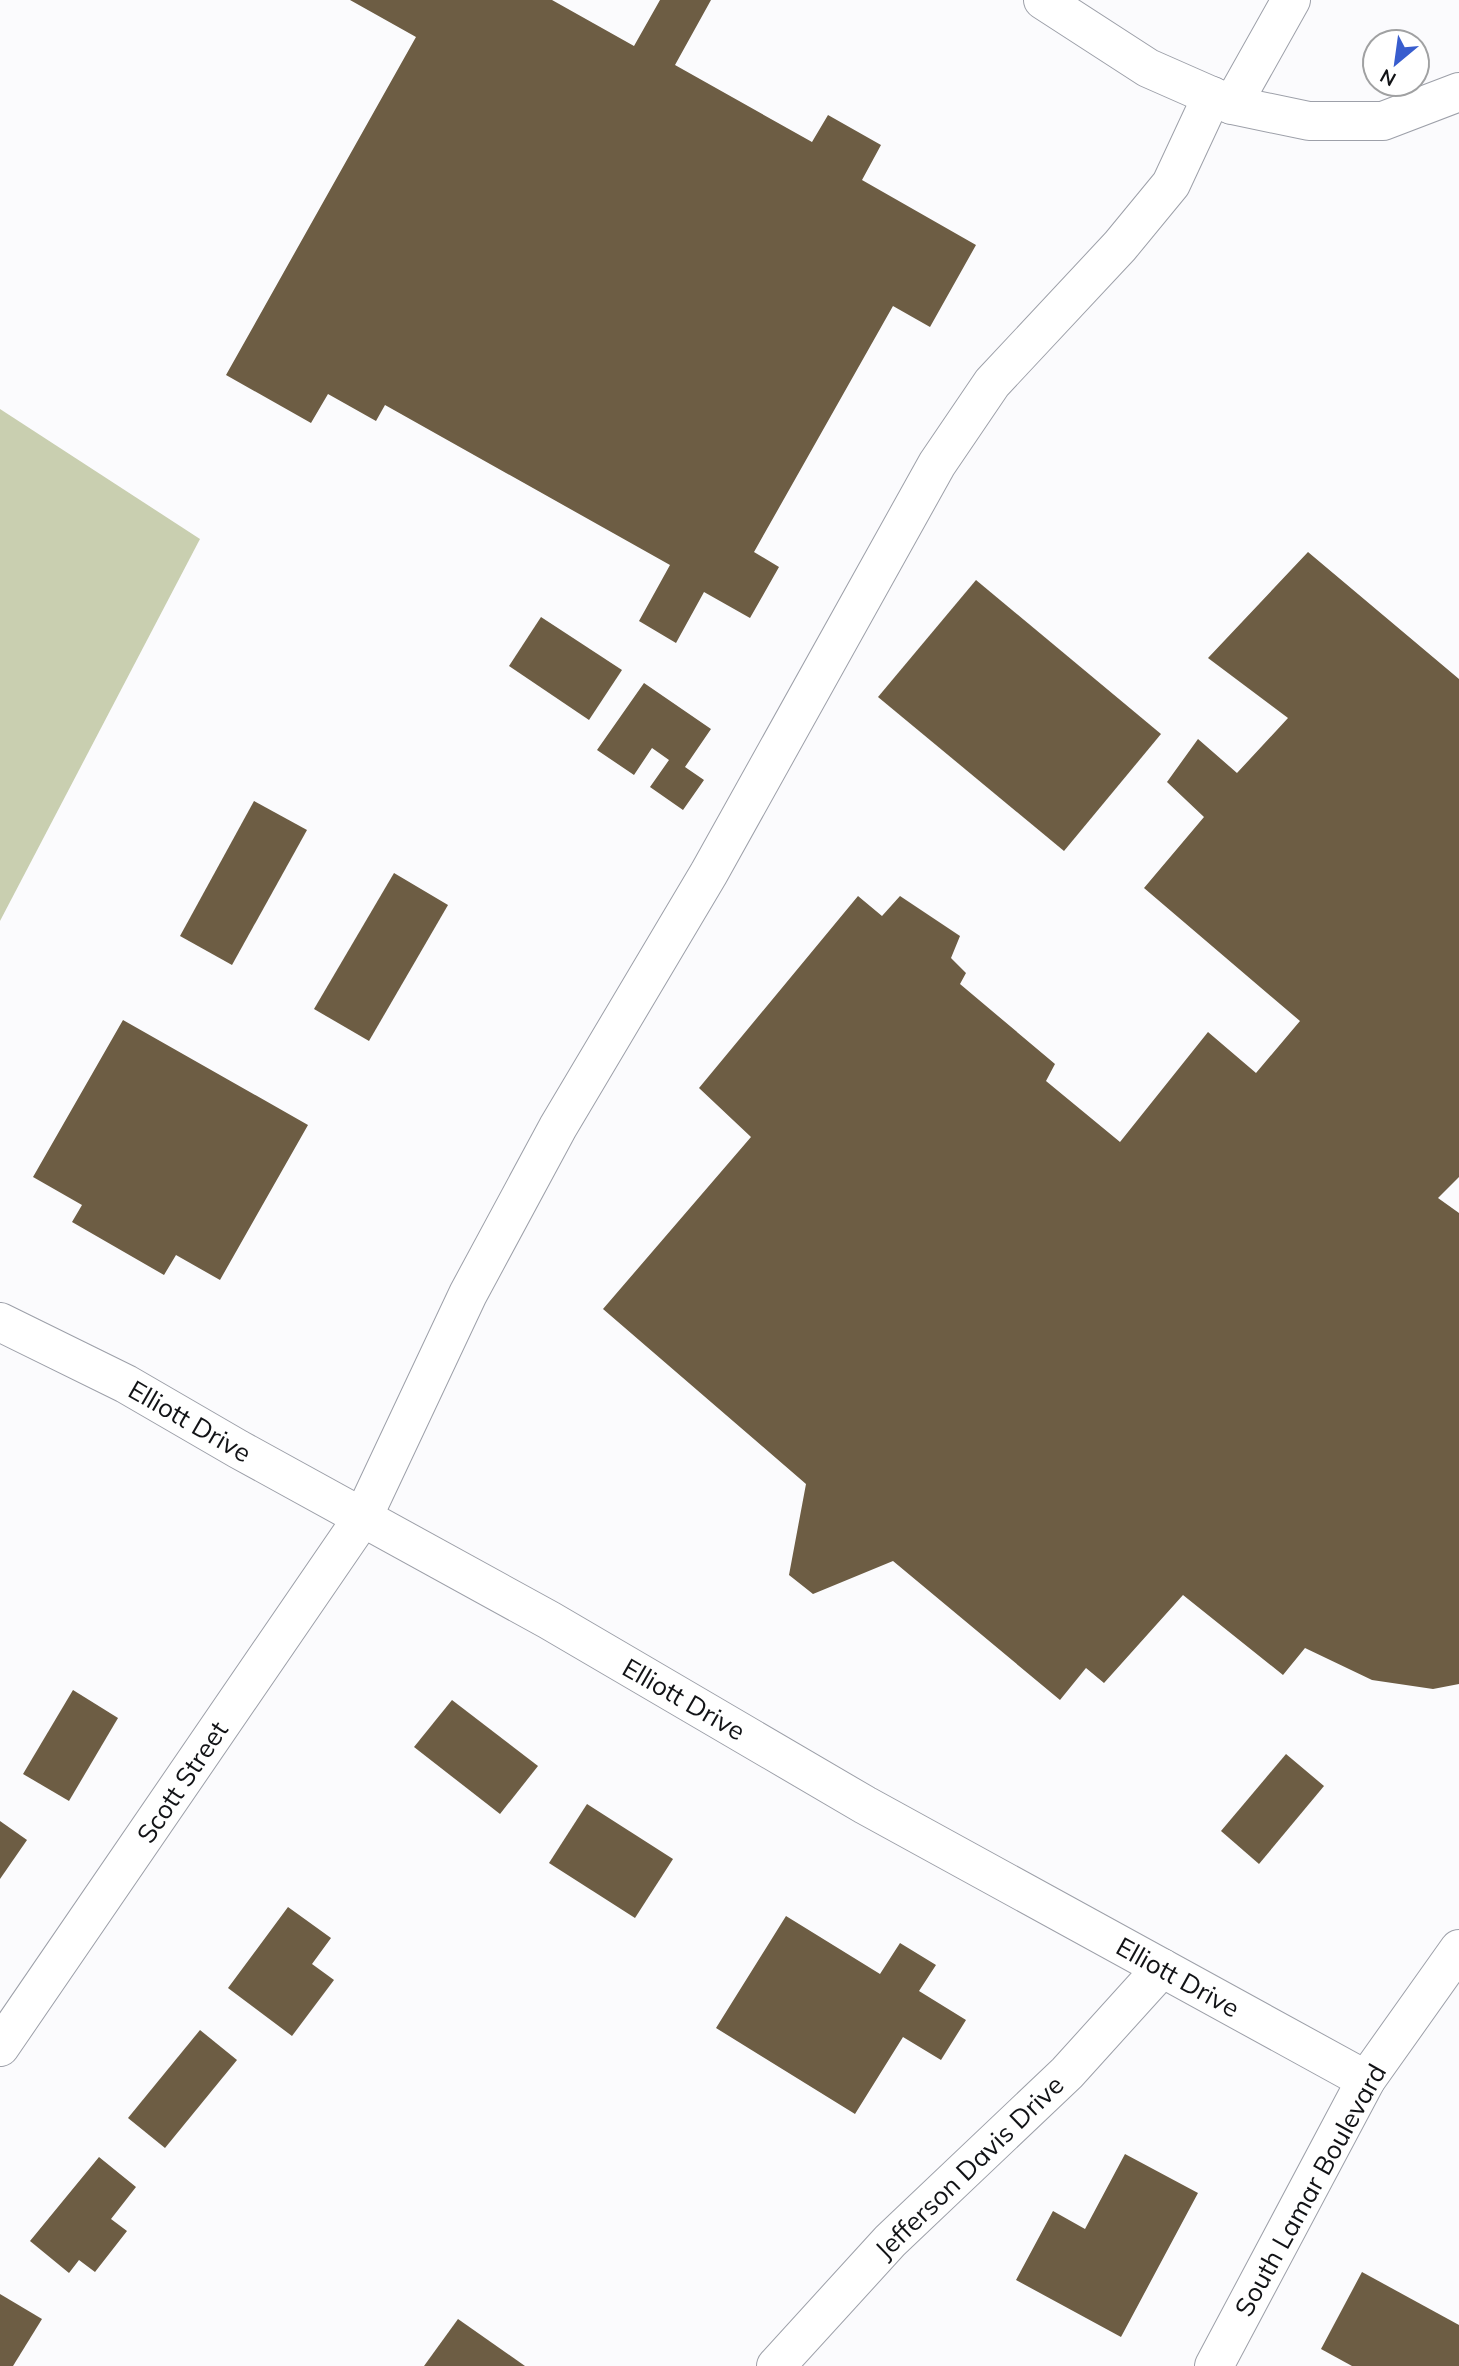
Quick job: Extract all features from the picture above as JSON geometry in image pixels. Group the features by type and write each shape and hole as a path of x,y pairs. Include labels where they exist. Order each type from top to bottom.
{"street":[{"path":"1043,0 1148,68 1222,100 1309,121 1384,121 1459,92"},
{"name":"Scott Street","path":"0,2047 363,1517 468,1294 558,1126 709,873 937,464 992,383 1119,246 1171,184 1222,100 1291,0"},
{"name":"Elliott Drive","path":"0,1322 126,1384 237,1450 549,1620 865,1805 1366,2080"},
{"name":"South Lamar Boulevard","path":"1214,2366 1366,2080 1459,1949"},
{"name":"Jefferson Davis Drive","path":"776,2366 891,2241 1067,2073 1162,1968"}],"green space":[{"path":"0,409 200,539 0,921"}],"building":[{"path":"350,0 552,0 634,46 660,0 711,0 675,65 812,142 828,115 881,145 862,180 976,245 930,327 893,306 754,552 779,567 750,618 704,592 676,643 639,621 670,565 385,405 376,421 328,394 311,423 226,375 416,37"},
{"path":"1308,552 1459,679 1459,1177 1438,1198 1459,1213 1459,1684 1433,1689 1372,1680 1305,1648 1283,1675 1183,1595 1104,1683 1086,1668 1060,1700 893,1561 813,1594 789,1575 806,1484 603,1309 751,1137 699,1088 858,896 882,916 900,896 960,936 951,958 966,973 960,984 1055,1064 1046,1081 1120,1142 1208,1032 1256,1073 1300,1021 1144,888 1204,817 1167,782 1198,739 1237,773 1288,718 1208,658"},
{"path":"976,580 1161,734 1064,851 878,697"},
{"path":"541,617 622,670 589,720 509,666"},
{"path":"644,683 711,729 685,767 704,780 683,810 650,787 669,760 652,748 634,775 597,750"},
{"path":"254,801 307,830 232,965 180,936"},
{"path":"394,873 448,905 369,1041 314,1009"},
{"path":"123,1020 308,1125 220,1280 176,1255 164,1275 72,1222 82,1205 33,1177"},
{"path":"73,1690 118,1718 69,1801 23,1774"},
{"path":"452,1700 538,1766 500,1814 414,1747"},
{"path":"1286,1754 1324,1786 1259,1864 1221,1831"},
{"path":"587,1804 673,1859 635,1918 549,1863"},
{"path":"0,1821 27,1840 0,1879"},
{"path":"288,1907 331,1938 312,1964 334,1980 292,2036 228,1988"},
{"path":"786,1916 880,1974 900,1943 936,1965 919,1991 966,2020 941,2060 903,2037 855,2114 716,2028"},
{"path":"200,2030 237,2060 165,2148 128,2118"},
{"path":"1125,2154 1198,2193 1121,2337 1016,2280 1053,2211 1085,2229"},
{"path":"99,2157 136,2187 111,2219 127,2231 95,2272 79,2260 69,2273 30,2241"},
{"path":"1362,2272 1459,2325 1459,2366 1352,2366 1321,2349"},
{"path":"0,2294 42,2319 13,2366 0,2366"},
{"path":"458,2319 525,2366 424,2366"}]}
